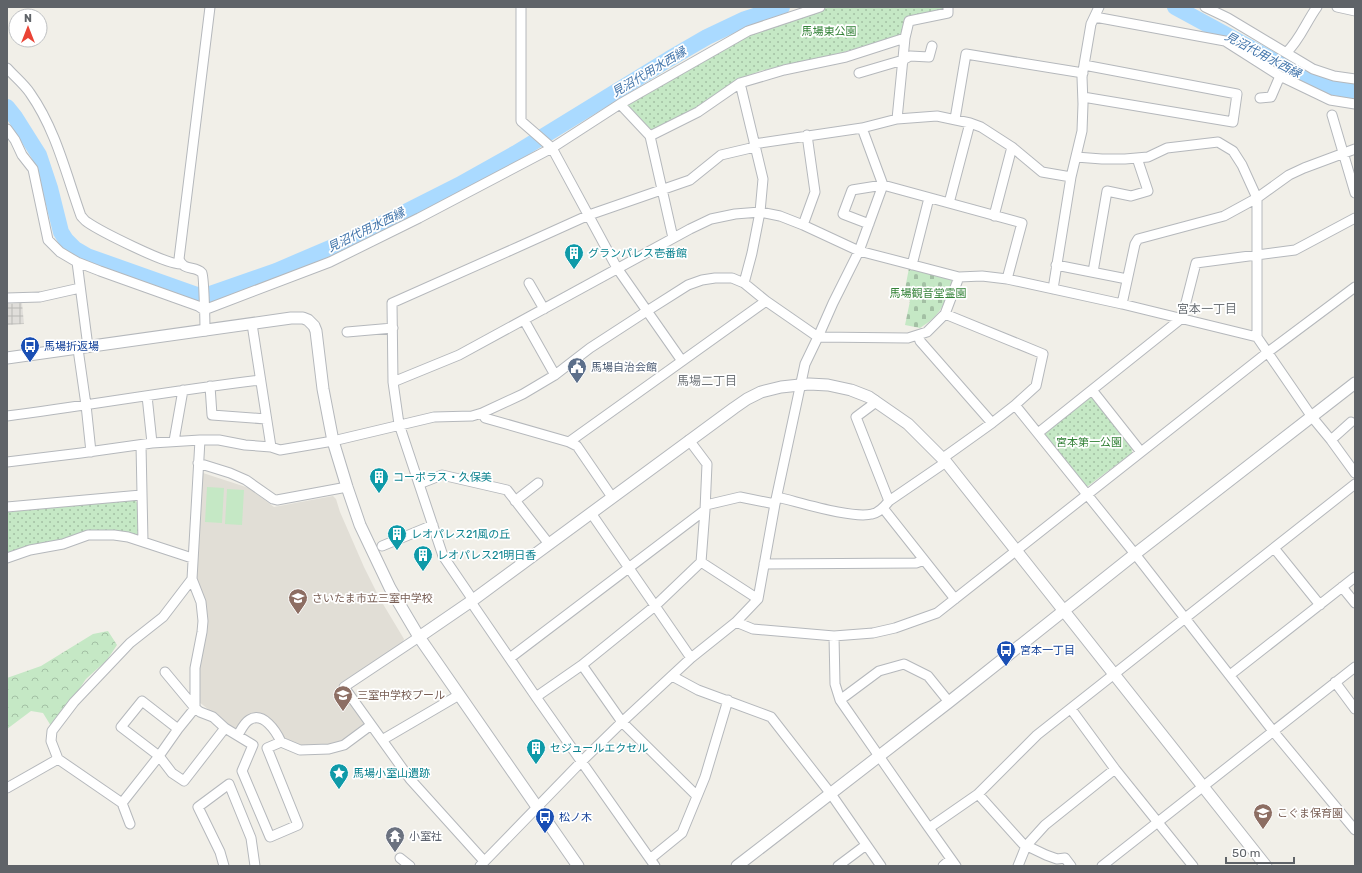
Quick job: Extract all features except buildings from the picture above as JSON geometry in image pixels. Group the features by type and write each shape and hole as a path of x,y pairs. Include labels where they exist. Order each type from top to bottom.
{"street":[{"path":"181,264 179,254 210,7"},
{"path":"521,7 522,121 552,148 617,268 682,361"},
{"path":"204,310 330,262 419,218 552,148 620,104 748,31 820,7"},
{"path":"897,119 902,60 909,21 948,13 948,7"},
{"path":"1053,289 1071,177 1082,131 1084,69 1091,24 1099,7"},
{"path":"1206,7 1228,18 1313,69 1334,76 1355,79"},
{"path":"1286,53 1292,47 1317,7"},
{"path":"1336,7 1355,11"},
{"path":"1095,17 1225,41 1331,107 1355,104"},
{"path":"650,136 698,112 740,83 784,70 846,57 905,38"},
{"path":"859,73 902,60 910,56 929,57 932,46"},
{"path":"955,119 966,54 1084,69 1237,94 1234,122 1083,97"},
{"path":"7,68 30,93 50,128 63,160 81,216 86,222 107,234 169,262 181,264 184,267 192,268 202,273 204,278 203,300 205,331"},
{"path":"1260,98 1271,97 1280,76"},
{"path":"740,83 763,179 760,212 752,253 744,283"},
{"path":"620,104 650,136 673,238"},
{"path":"1331,107 1355,193"},
{"path":"728,700 706,777 682,833 652,863 536,697 443,556 399,424 393,382 392,302 589,215 690,180 721,155 755,145 807,135 862,128 897,119 937,116 955,119 982,127 1012,147 1042,172 1071,177"},
{"path":"949,203 970,123"},
{"path":"862,128 883,185 859,251 805,364 801,385 776,500 758,599 736,622 691,658 622,722 482,864 410,779 344,687 472,601 688,440 747,399 761,392 781,387 801,385 809,384 828,385 851,390 875,400 908,424 945,460 1017,549 1266,866"},
{"path":"7,129 15,140 22,155 33,169 48,240 60,252 77,262 147,289 198,306 204,310"},
{"path":"803,225 815,192 807,135"},
{"path":"1076,157 1102,159 1148,157 1167,148 1218,142 1233,152 1242,165 1257,198 1257,337 1312,417 1355,473"},
{"path":"994,216 1012,147"},
{"path":"1122,304 1134,244 1138,239 1224,216 1257,198 1289,175 1355,149"},
{"path":"1092,272 1107,191 1131,196 1148,191 1137,158"},
{"path":"869,224 844,214 852,190 883,185 1022,223 1007,279"},
{"path":"912,265 929,198"},
{"path":"393,382 459,355 617,268 711,219 734,214 760,212 780,216 803,225 859,251 959,277 982,276 1007,279 1122,304 1257,337"},
{"path":"1038,433 1182,318 1196,263 1295,250 1355,218"},
{"path":"77,262 80,288 86,405 91,452"},
{"path":"1056,265 1127,279"},
{"path":"7,462 174,441 219,440 245,445 271,447 280,450 333,441 399,424 434,417 472,416 524,394 555,375 590,348 646,310 688,285 714,278 732,278 744,283 766,301 818,337 908,338 927,332 945,314 959,277"},
{"path":"529,283 544,309"},
{"path":"736,622 753,629 834,636 873,633 895,628 937,613 1268,352 1355,287"},
{"path":"7,297 40,297 80,288"},
{"path":"569,442 766,301"},
{"path":"510,658 629,568 705,508 740,497 776,500 850,515 873,514 945,460 1015,405 1036,386 1043,354 945,314"},
{"path":"7,358 252,324 303,318 308,320 314,326 316,331 323,389 333,441 347,487 360,525 390,588 419,637 578,866"},
{"path":"524,320 555,375"},
{"path":"252,324 271,447"},
{"path":"347,332 393,328"},
{"path":"918,335 920,341 992,423"},
{"path":"7,416 260,380"},
{"path":"737,866 950,702 1135,554 1355,383"},
{"path":"210,386 212,416 266,419"},
{"path":"174,441 184,390"},
{"path":"1092,390 1141,452"},
{"path":"147,396 152,443"},
{"path":"875,400 872,405 856,417 886,504 924,560 955,599"},
{"path":"1015,405 1135,554 1273,731 1355,830"},
{"path":"482,413 485,418 569,442 577,446 612,497"},
{"path":"1331,440 1351,422"},
{"path":"122,803 195,708 195,668 202,632 203,609 192,579 192,558 200,440"},
{"path":"536,697 582,665 655,606 701,562 707,464 688,440"},
{"path":"141,445 143,541"},
{"path":"198,463 230,473 246,480 273,499 277,500 347,487"},
{"path":"418,484 442,475 507,490 549,544"},
{"path":"515,501 538,483"},
{"path":"929,828 978,794 1037,735 1355,484"},
{"path":"7,507 141,495"},
{"path":"591,513 691,658"},
{"path":"382,546 433,525"},
{"path":"7,558 30,550 62,544 88,535 114,535 143,541 192,558"},
{"path":"1274,548 1320,604"},
{"path":"764,564 916,563 924,560"},
{"path":"701,562 758,599"},
{"path":"1230,675 1355,577"},
{"path":"130,824 122,803 58,759 52,740 52,731 74,702 130,643 164,617 192,579"},
{"path":"1342,587 1355,603"},
{"path":"834,636 835,684 840,700 953,863 943,866"},
{"path":"840,700 878,671 904,664 928,676 950,702"},
{"path":"582,665 622,722 697,796"},
{"path":"1102,866 1355,667"},
{"path":"165,672 195,708 200,712 213,717 225,728 253,745 242,771 270,837 298,825 267,748 281,742"},
{"path":"672,676 698,690 771,717 831,794 881,866"},
{"path":"1335,682 1355,708"},
{"path":"382,740 459,695"},
{"path":"178,729 142,701 121,727 159,756 172,773 184,782 225,728"},
{"path":"1071,709 1115,769 1193,866"},
{"path":"238,735 248,720 259,718 272,727 281,742 300,750 329,749 344,745 371,725"},
{"path":"7,788 58,759"},
{"path":"1018,866 1026,846 1045,825 1115,769"},
{"path":"224,866 220,852 198,807 229,784 250,838 255,866"},
{"path":"978,794 1022,844 1057,859 1065,858 1072,866"},
{"path":"838,866 866,845"},
{"path":"400,858 410,866"}],"shaded area":[{"path":"22,303 24,324 7,325 7,304"},
{"name":"さいたま市立三室中学校","path":"203,473 249,488 274,507 333,496 336,499 340,512 364,567 380,599 404,639 403,642 339,684 366,722 365,725 342,742 322,746 300,747 286,741 260,716 240,725 237,728 232,728 199,702 198,670 206,626 206,605 195,578 201,475"}],"green space":[{"name":"馬場東公園","path":"828,7 946,7 942,10 904,19 903,31 900,35 844,52 760,71 736,80 699,107 651,131 626,107 627,102 751,32 799,15"},
{"name":"馬場観音堂霊園","path":"909,268 951,278 953,282 941,309 933,319 920,328 905,325 910,301 905,289"},
{"name":"宮本第一公園","path":"1088,397 1092,397 1132,448 1132,453 1088,486 1085,486 1045,435 1046,431"},
{"path":"207,487 224,488 222,523 205,522"},
{"path":"227,489 244,490 242,525 225,524"},
{"path":"135,500 138,504 138,534 135,537 116,532 7,554 7,512"},
{"path":"108,631 117,645 107,660 86,679 59,719 51,726 43,713 31,711 7,729 7,678 41,666 93,634"}],"waterway":[{"name":"見沼代用水西縁","path":"7,107 39,155 50,188 61,232 66,240 75,249 87,256 197,295 210,294 276,271 358,236 459,185 516,153 707,37 745,19 782,7"},
{"name":"見沼代用水西縁","path":"1175,7 1304,77 1327,86 1355,91"}],"place":[{"name":"グランパレス壱番館","path":"574,270"},
{"name":"馬場折返場","path":"30,363"},
{"name":"馬場自治会館","path":"577,384"},
{"name":"コーポラス・久保美","path":"379,494"},
{"name":"レオパレス21風の丘","path":"397,551"},
{"name":"レオパレス21明日香","path":"423,572"},
{"name":"さいたま市立三室中学校","path":"298,615"},
{"name":"宮本一丁目","path":"1006,667"},
{"name":"三室中学校プール","path":"343,712"},
{"name":"セジュールエクセル","path":"536,765"},
{"name":"馬場小室山遺跡","path":"339,790"},
{"name":"こぐま保育園","path":"1263,830"},
{"name":"松ノ木","path":"545,834"},
{"name":"小室社","path":"395,853"}],"district":[{"name":"宮本一丁目","path":"1207,309"},
{"name":"馬場二丁目","path":"707,381"}]}
